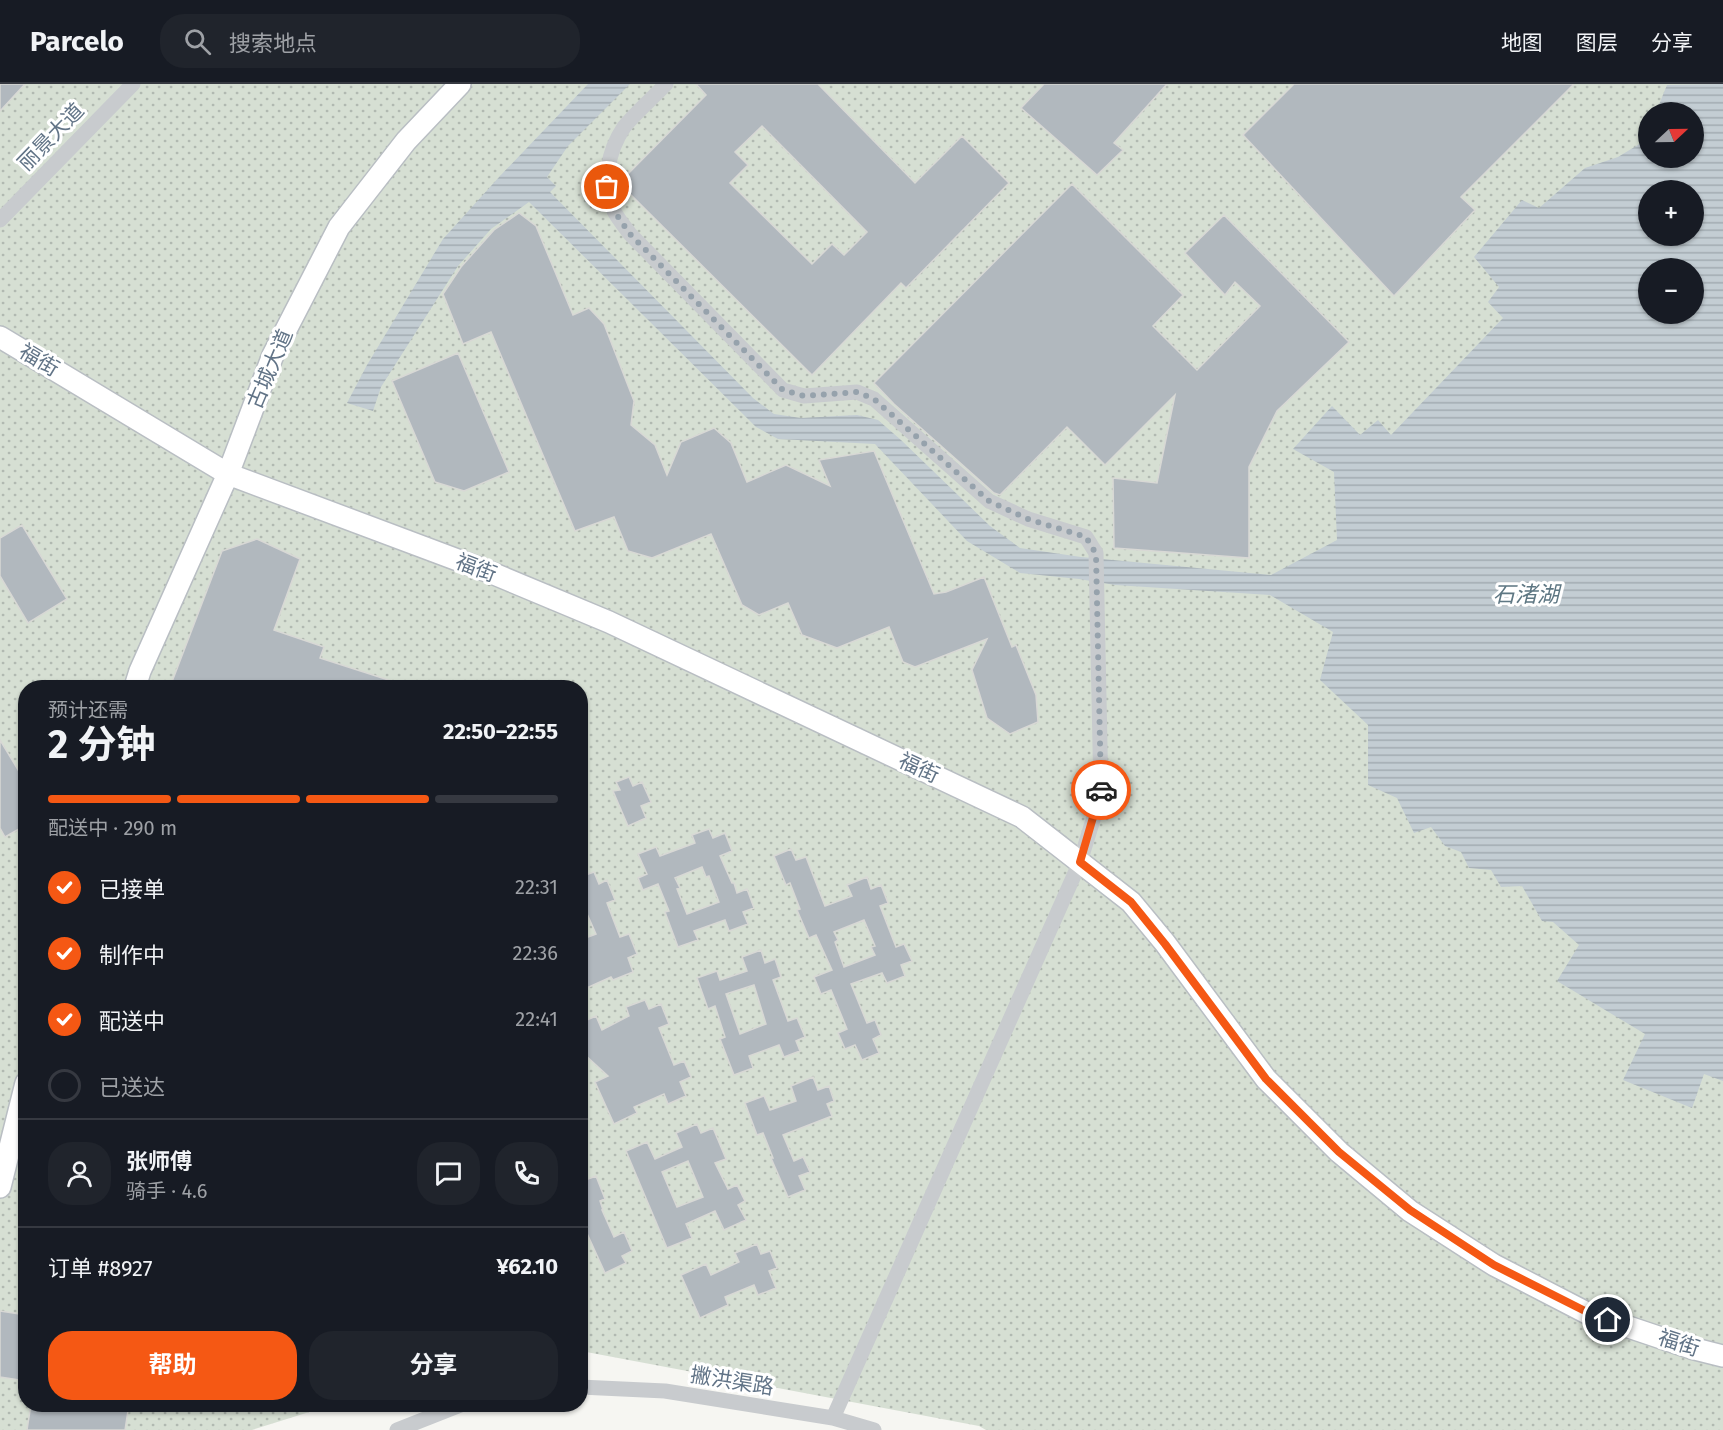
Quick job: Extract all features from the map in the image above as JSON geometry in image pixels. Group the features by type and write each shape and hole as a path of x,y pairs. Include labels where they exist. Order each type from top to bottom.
{"street":[{"name":"丽景大道","path":"0,220 133,84"},
{"name":"古城大道","path":"137,680 228,474 273,355 339,227 406,141 460,84"},
{"path":"666,84 625,127 613,147 608,168 607,187 614,211 630,234 783,390 804,396 857,392 874,399 989,501 1028,519 1086,537 1096,554 1101,794 1080,862 833,1418"},
{"name":"福街","path":"0,337 228,474 487,571 609,622 1022,817 1131,902 1266,1079 1339,1152 1410,1210 1494,1265 1587,1312 1691,1348 1723,1356"},
{"path":"0,1187 18,1115"},
{"name":"撇洪渠路","path":"588,1387 665,1391 833,1418 874,1430"},
{"path":"396,1430 442,1412"}],"shaded area":[{"path":"0,84 1723,84 1723,1430 986,1430 979,1426 588,1352 588,680 18,680 18,1412 309,1412 252,1430 0,1430"}],"water":[{"name":"石渚湖","path":"588,84 630,84 568,146 547,177 556,186 550,192 753,398 774,414 801,418 857,415 878,420 990,526 1020,548 1081,557 1271,575 1337,540 1334,472 1293,449 1332,406 1360,435 1378,420 1391,435 1503,318 1488,302 1499,287 1474,257 1522,200 1539,208 1585,168 1618,157 1638,145 1638,168 1704,168 1704,102 1660,102 1667,85 1723,84 1723,1081 1704,1074 1692,1108 1623,1080 1645,1034 1557,981 1579,945 1553,922 1542,921 1522,886 1501,887 1491,870 1469,868 1461,852 1445,846 1431,827 1414,833 1397,798 1368,785 1368,725 1320,680 1333,632 1270,595 1115,585 1020,573 967,541 875,444 778,439 756,427 529,202 491,229 458,266 381,387 373,411 347,403 367,365 443,239"}],"building":[{"path":"0,84 25,84 0,111"},
{"path":"696,84 818,84 915,183 962,136 1009,183 906,288 901,283 812,375 619,183 706,95","holes":["762,126 867,232 844,255 832,244 812,264 730,183 748,165 735,152"]},
{"path":"1044,84 1167,84 1114,143 1123,150 1097,175 1021,108"},
{"path":"1294,84 1574,84 1461,197 1475,210 1394,296 1243,135"},
{"path":"1072,184 1183,295 1153,326 1197,370 1260,306 1235,282 1225,295 1185,253 1224,215 1349,342 1277,411 1249,467 1249,558 1114,548 1113,478 1157,483 1175,395 1105,465 1067,427 1000,495 994,493 894,404 874,383"},
{"path":"519,213 536,226 573,315 589,308 604,324 634,401 631,425 655,445 667,475 681,442 714,428 731,443 747,482 786,465 830,486 819,460 874,451 934,594 946,592 984,577 1012,647 1016,645 1036,695 1038,722 1010,734 987,718 972,670 987,639 915,667 903,662 889,627 837,648 802,635 788,603 759,615 742,605 711,534 652,558 628,551 614,517 575,531 491,332 463,344 443,294 461,267 494,230"},
{"path":"458,353 509,472 464,491 435,482 392,381"},
{"path":"22,525 67,599 28,623 0,576 0,538"},
{"path":"257,539 300,559 274,630 324,647 320,658 389,680 173,680 222,551"},
{"path":"0,740 18,770 18,830 5,837 0,828"},
{"path":"629,777 633,786 642,782 651,802 641,806 646,818 628,826 613,791 620,790 616,782"},
{"path":"709,829 713,838 725,833 732,851 720,856 737,893 747,889 754,908 743,912 748,924 729,931 725,920 694,931 698,940 678,947 665,912 669,911 658,884 643,890 638,878 647,874 638,854 656,847 660,856 695,843 692,835","holes":["702,867 706,877 709,876 719,902 687,914 675,878"]},
{"path":"791,849 796,860 806,857 825,906 852,896 847,885 867,877 871,889 881,885 888,903 880,906 896,947 904,944 912,961 901,965 905,976 887,983 882,973 851,984 867,1023 875,1020 881,1035 873,1039 879,1053 862,1060 855,1045 845,1049 838,1033 847,1029 831,990 821,994 814,977 832,970 816,935 809,938 797,910 800,909 790,883 786,885 774,856","holes":["864,920 875,946 871,947 875,955 844,967 834,932"]},
{"path":"594,872 599,884 607,880 615,900 607,903 620,937 629,934 637,954 628,958 633,972 613,980 611,977 588,987 588,937 596,934 588,916 588,874"},
{"path":"761,950 765,963 775,959 781,977 773,980 788,1021 797,1018 805,1037 796,1041 800,1051 784,1057 779,1045 749,1056 753,1068 734,1075 720,1039 725,1037 715,1006 708,1009 697,978 717,971 720,980 747,971 742,957","holes":["754,985 766,1024 740,1034 726,994"]},
{"path":"645,1000 649,1009 661,1004 669,1024 659,1028 674,1065 684,1061 691,1077 680,1082 686,1096 668,1104 664,1094 634,1107 637,1113 614,1124 595,1082 608,1076 588,1058 588,1020 596,1016 602,1030 629,1016 626,1007"},
{"path":"813,1077 818,1090 829,1086 834,1101 827,1104 832,1116 783,1135 794,1161 803,1157 810,1172 799,1176 805,1190 788,1197 763,1133 757,1135 745,1103 764,1096 770,1110 796,1101 791,1086"},
{"path":"697,1124 701,1133 713,1128 726,1159 715,1163 728,1189 737,1185 745,1201 738,1205 746,1220 724,1230 715,1211 686,1224 692,1238 667,1248 626,1151 647,1142 655,1159 682,1147 676,1133","holes":["688,1161 703,1197 677,1207 662,1172"]},
{"path":"596,1176 605,1199 600,1201 602,1210 614,1237 624,1232 632,1251 622,1256 626,1263 605,1273 588,1236 588,1179"},
{"path":"757,1244 761,1254 770,1251 777,1268 769,1271 776,1288 758,1295 754,1285 725,1297 728,1305 700,1318 681,1275 706,1264 711,1275 739,1262 735,1253"},
{"path":"0,1311 18,1314 18,1380 0,1377"},
{"path":"30,1412 128,1412 125,1430 27,1430"}],"way so far":[{"path":"607,187 614,211 630,234 783,390 804,396 857,392 874,399 989,501 1028,519 1086,537 1096,554 1101,790"}],"route":[{"path":"1101,790 1080,862 1131,902 1266,1079 1339,1152 1410,1210 1494,1265 1587,1312 1608,1320"}]}
